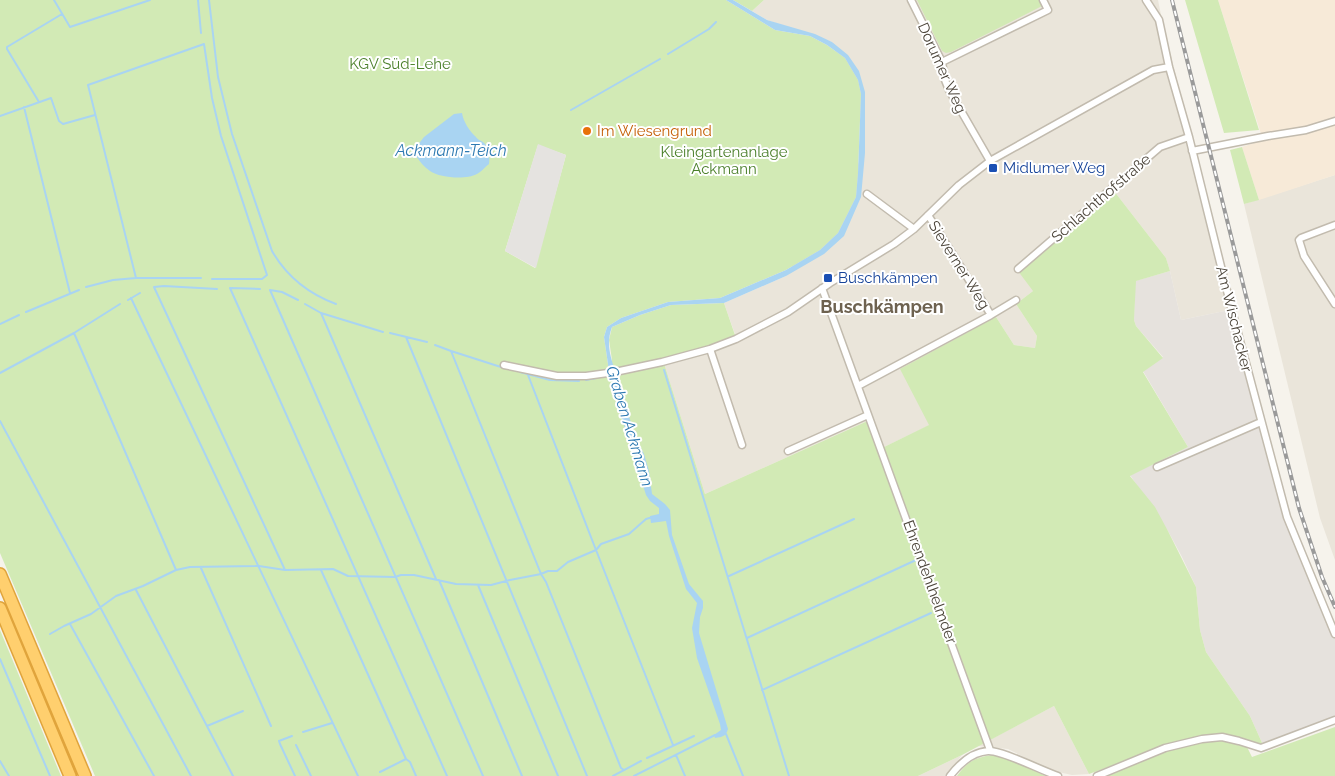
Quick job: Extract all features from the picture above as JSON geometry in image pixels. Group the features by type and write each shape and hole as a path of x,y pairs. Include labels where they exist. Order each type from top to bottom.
{"highway":[{"path":"0,574 84,776"},
{"path":"0,608 70,776"}],"street":[{"name":"Dorumer Weg","path":"911,0 942,62 949,90 990,161"},
{"path":"942,62 1048,10 1043,0"},
{"name":"Am Wischacker","path":"1146,0 1158,20 1287,518 1335,634"},
{"path":"504,365 557,376 606,374 710,349 736,339 788,312 855,266 894,244 914,229 960,185 990,161 1152,70 1169,67"},
{"path":"1192,151 1306,130 1335,121"},
{"name":"Schlachthofstraße","path":"1018,269 1160,147 1188,137"},
{"path":"867,194 914,229"},
{"name":"Sieverner Weg","path":"928,215 991,315"},
{"path":"1335,225 1299,240 1304,256 1335,304"},
{"name":"Ehrendehlhelmder","path":"822,288 990,750"},
{"path":"858,386 1016,300"},
{"path":"710,349 742,445"},
{"path":"788,451 868,415"},
{"path":"1157,467 1261,422"},
{"path":"1097,776 1164,748 1202,738 1222,737 1261,748 1335,720"},
{"path":"950,776 957,767 970,757 990,750 1058,776"}],"shaded area":[{"path":"764,0 1158,0 1234,309 1181,320 1166,258 1114,191 1033,291 1016,304 1037,336 1035,348 1014,345 996,317 930,425 882,448 872,419 705,494 663,360 736,337 724,303 786,276 865,153 864,125 832,42 767,20 752,11"},
{"path":"1218,0 1335,0 1335,175 1259,200 1242,147 1263,140"},
{"path":"538,144 566,155 536,268 505,251"},
{"path":"1335,175 1335,560 1320,518 1244,204"},
{"path":"1170,271 1181,320 1234,309 1286,515 1335,630 1335,716 1263,745 1250,716 1206,652 1200,630 1196,587 1182,557 1168,531 1130,475 1188,447 1143,371 1163,357 1136,326 1134,320 1135,281"},
{"path":"1054,706 1089,774 1072,775 1049,770 1008,749 978,746"},
{"path":"962,755 946,776 918,776"}],"green space":[{"path":"0,0 726,0 775,30 810,36 845,58 858,80 861,94 856,197 838,233 820,250 786,270 720,298 668,302 621,318 607,327 604,337 609,371 612,360 609,340 612,327 671,305 724,303 736,338 663,360 705,494 872,419 882,448 929,425 900,369 996,317 1014,345 1035,348 1037,336 1016,304 1033,291 1018,271 1114,191 1166,258 1170,271 1136,281 1134,320 1136,326 1163,358 1143,372 1188,447 1130,476 1155,507 1196,587 1200,630 1206,652 1250,716 1263,745 1222,735 1165,746 1089,774 1054,706 918,776 95,776 0,553","holes":["538,145 566,155 535,268 505,251"]},
{"path":"733,0 764,0 752,11"},
{"path":"917,0 1042,0 1044,5 946,53 942,51"},
{"path":"1185,0 1218,0 1259,130 1224,133"},
{"path":"1242,147 1259,200 1244,204 1230,150"},
{"path":"0,630 61,776 0,776"},
{"path":"1335,727 1335,776 1105,776 1160,752 1189,743 1217,740 1229,741 1247,747 1252,757"},
{"path":"991,755 1002,756 1046,776 957,776 971,761"}],"water":[{"path":"726,0 733,0 767,20 815,34 832,42 848,55 859,71 865,92 865,153 861,197 844,236 824,254 786,276 724,303 671,305 612,327 609,344 615,371 609,371 604,337 607,327 621,318 668,302 720,298 786,270 820,250 838,233 856,197 861,94 858,80 845,58 810,36 775,30"},
{"name":"Ackmann-Teich","path":"462,113 469,129 487,146 489,164 477,174 460,178 446,177 430,171 416,156 417,146 424,137 454,114"},
{"path":"611,377 617,377 635,436 644,454 649,471 652,494 670,510 672,535 689,584 703,601 699,633 728,729 722,737 715,738 714,735 721,730 720,724 697,658 692,628 697,603 686,589 666,521 651,523 650,516 659,514 659,508 646,495"}],"waterway":[{"path":"54,0 70,27 150,0"},
{"path":"198,0 201,33"},
{"path":"209,0 218,77 232,134 272,251 285,269 300,284 336,304"},
{"path":"39,102 7,47 62,14"},
{"path":"668,54 709,29 716,22"},
{"path":"136,278 88,85 204,44 212,98 221,136 267,275 262,279 212,279"},
{"path":"571,110 660,59"},
{"path":"0,116 51,98 59,121 63,124 95,115"},
{"path":"24,107 70,293"},
{"path":"86,287 113,280 136,278 201,278"},
{"path":"217,289 154,287 285,570"},
{"path":"260,289 230,288 447,776"},
{"path":"26,312 79,290"},
{"path":"270,290 483,776"},
{"path":"270,290 282,292 298,300"},
{"path":"128,300 140,293"},
{"path":"131,298 358,776"},
{"path":"0,373 74,333 120,304"},
{"path":"305,304 321,313 436,579"},
{"path":"321,313 383,332"},
{"path":"0,324 19,315"},
{"path":"74,333 176,570"},
{"path":"390,333 427,342"},
{"path":"406,337 587,776"},
{"path":"435,345 504,368"},
{"path":"451,351 621,768 624,770"},
{"path":"664,370 789,776"},
{"path":"520,372 550,380 579,381"},
{"path":"528,375 673,745"},
{"path":"586,380 596,378"},
{"path":"0,421 191,776"},
{"path":"50,634 91,614 116,596 143,586 176,570 190,567 259,566 285,570 333,569 348,576 395,577 414,575 456,584 491,585 548,571 557,571 568,562 596,550 601,544 629,534 646,519 653,517"},
{"path":"729,576 854,519"},
{"path":"747,638 916,560"},
{"path":"201,568 271,726"},
{"path":"321,570 406,759 410,762 416,776"},
{"path":"439,580 522,776"},
{"path":"478,585 558,776"},
{"path":"136,590 233,776"},
{"path":"762,690 931,613"},
{"path":"70,624 154,776"},
{"path":"0,659 50,776"},
{"path":"207,726 243,711"},
{"path":"303,732 332,723"},
{"name":"Graben Ackmann","path":"726,734 743,776"},
{"path":"634,776 715,735"},
{"path":"292,736 279,741 295,776"},
{"path":"647,758 694,736"},
{"path":"296,745 311,776"},
{"path":"676,755 685,776"},
{"path":"380,772 406,759"},
{"path":"0,761 9,776"},
{"path":"613,776 641,761"}],"railway":[{"path":"1172,0 1299,508 1322,577 1335,607"}],"place":[{"name":"Im Wiesengrund","path":"587,131"},
{"name":"Midlumer Weg","path":"993,168"},
{"name":"Buschkämpen","path":"828,278"}],"district":[{"name":"Buschkämpen","path":"882,307"}],"park label":[{"name":"KGV Süd-Lehe","path":"400,64"},
{"name":"Kleingartenanlage Ackmann","path":"724,160"}]}
